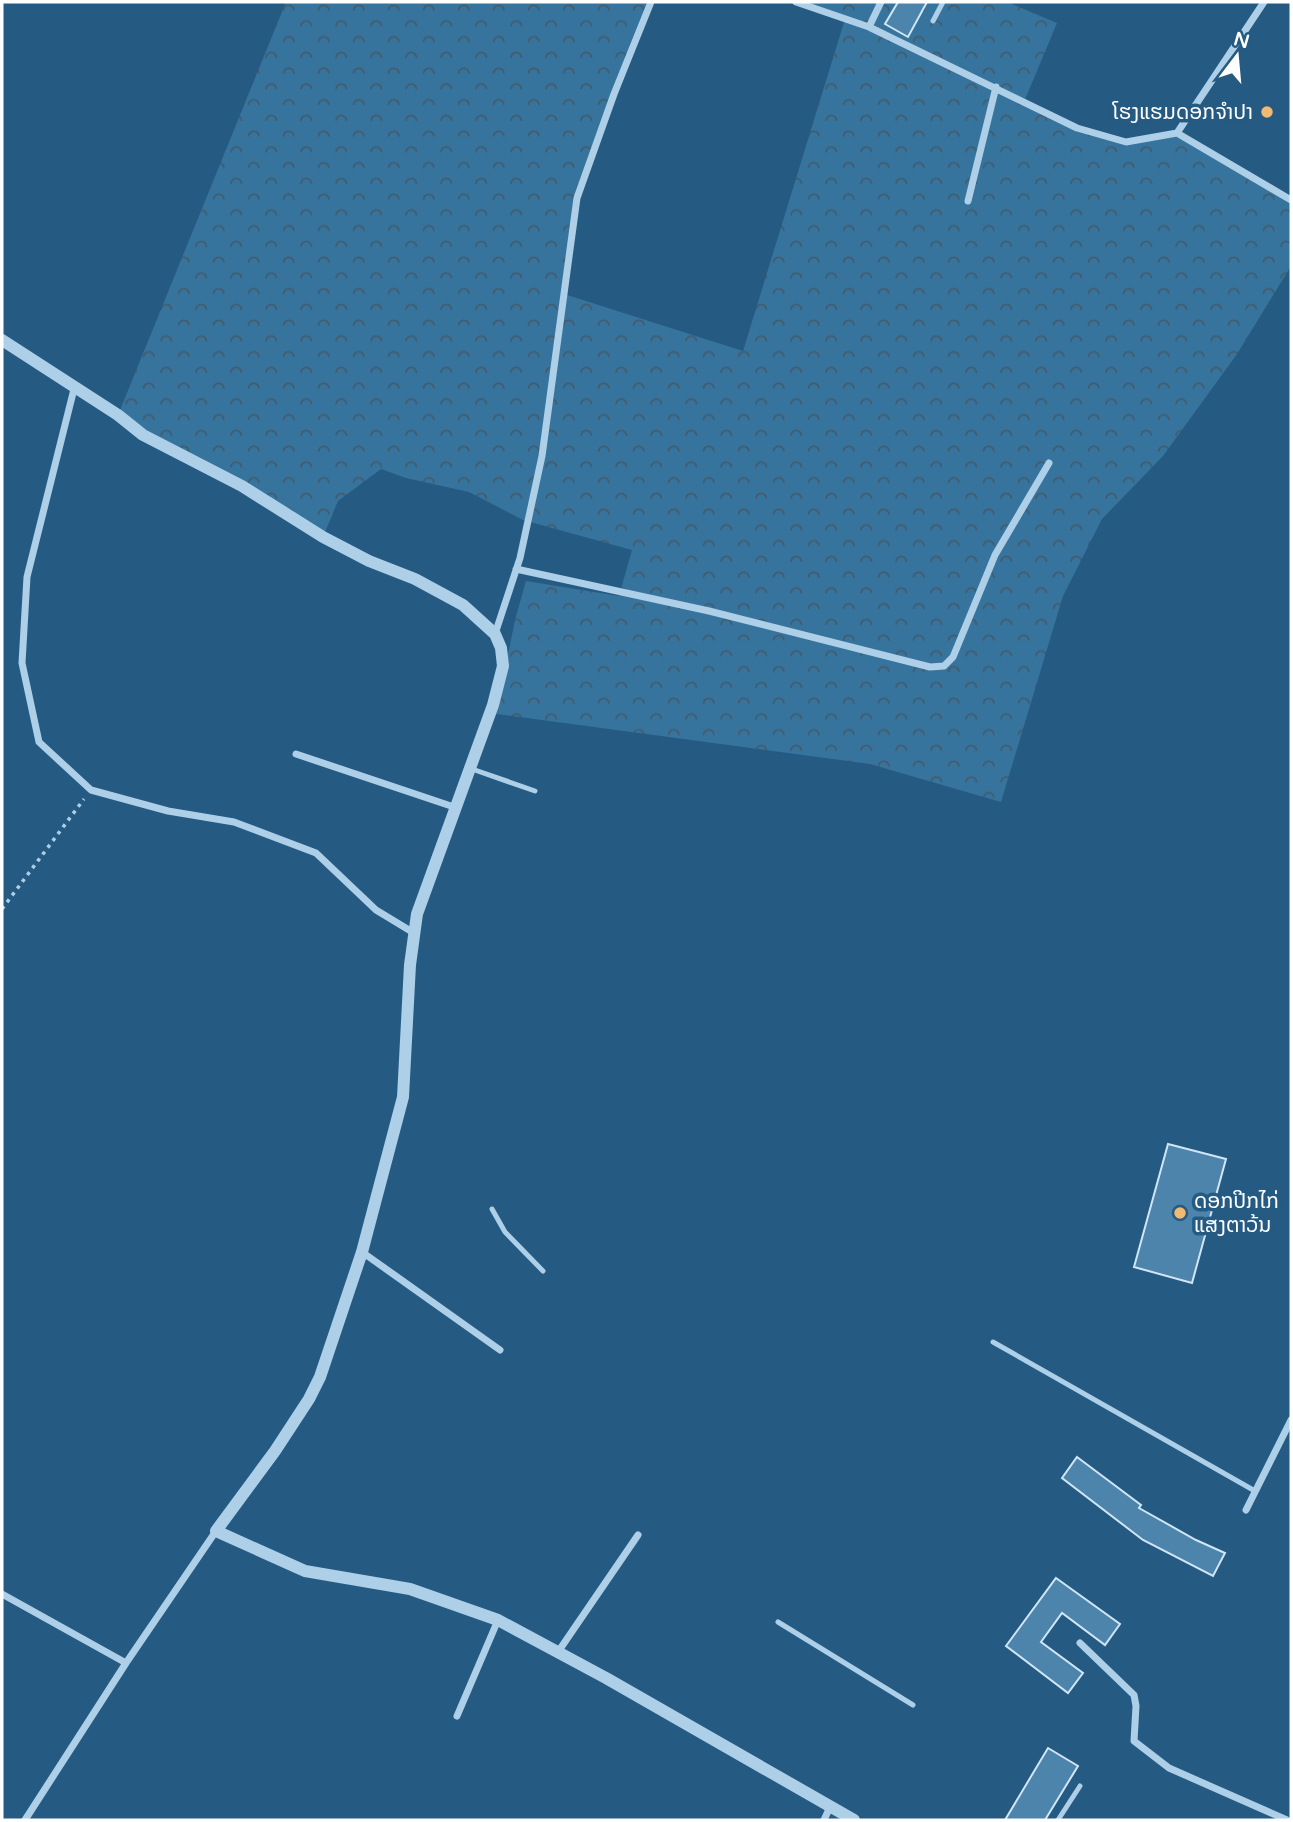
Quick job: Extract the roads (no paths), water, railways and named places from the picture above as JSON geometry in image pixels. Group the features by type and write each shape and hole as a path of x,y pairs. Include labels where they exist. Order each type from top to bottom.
{"street":[{"path":"495,634 516,569 542,456 577,198 614,94 651,2"},
{"path":"796,2 869,27 1077,128 1126,142 1177,133 1291,200"},
{"path":"869,27 881,2"},
{"path":"1177,133 1264,2"},
{"path":"968,201 996,87"},
{"path":"2,340 118,415 143,435 242,486 323,537 369,561 415,579 463,605 495,634 501,648 503,666 471,769 417,914 410,965 404,1097 362,1252 320,1377 275,1451 126,1662 25,1820"},
{"path":"74,389 27,577 22,663 39,743 91,790 168,811 234,822 316,853 376,910 414,933"},
{"path":"516,569 709,611 930,667 944,666 953,657 995,555 1049,463"},
{"path":"296,754 457,808"},
{"path":"362,1252 500,1350"},
{"path":"1246,1510 1291,1420"},
{"path":"216,1531 305,1571 410,1589 498,1620 854,1820"},
{"path":"558,1652 638,1535"},
{"path":"2,1594 126,1662"},
{"path":"457,1716 498,1620"},
{"path":"1080,1643 1134,1695 1134,1741 1169,1768 1287,1820"},
{"path":"824,1820 830,1807"}],"lane":[{"path":"933,21 943,2"},
{"path":"471,769 535,791"},
{"path":"492,1209 505,1232 543,1271"},
{"path":"993,1342 1255,1491"},
{"path":"778,1622 914,1704"},
{"path":"1058,1820 1080,1786"}],"place":[{"name":"ໂຮງແຮມດອກຈຳປາ","path":"1267,112"},
{"name":"ດອກປີກໄກ່ ແສງຕາວ້ນ","path":"1180,1213"}]}
